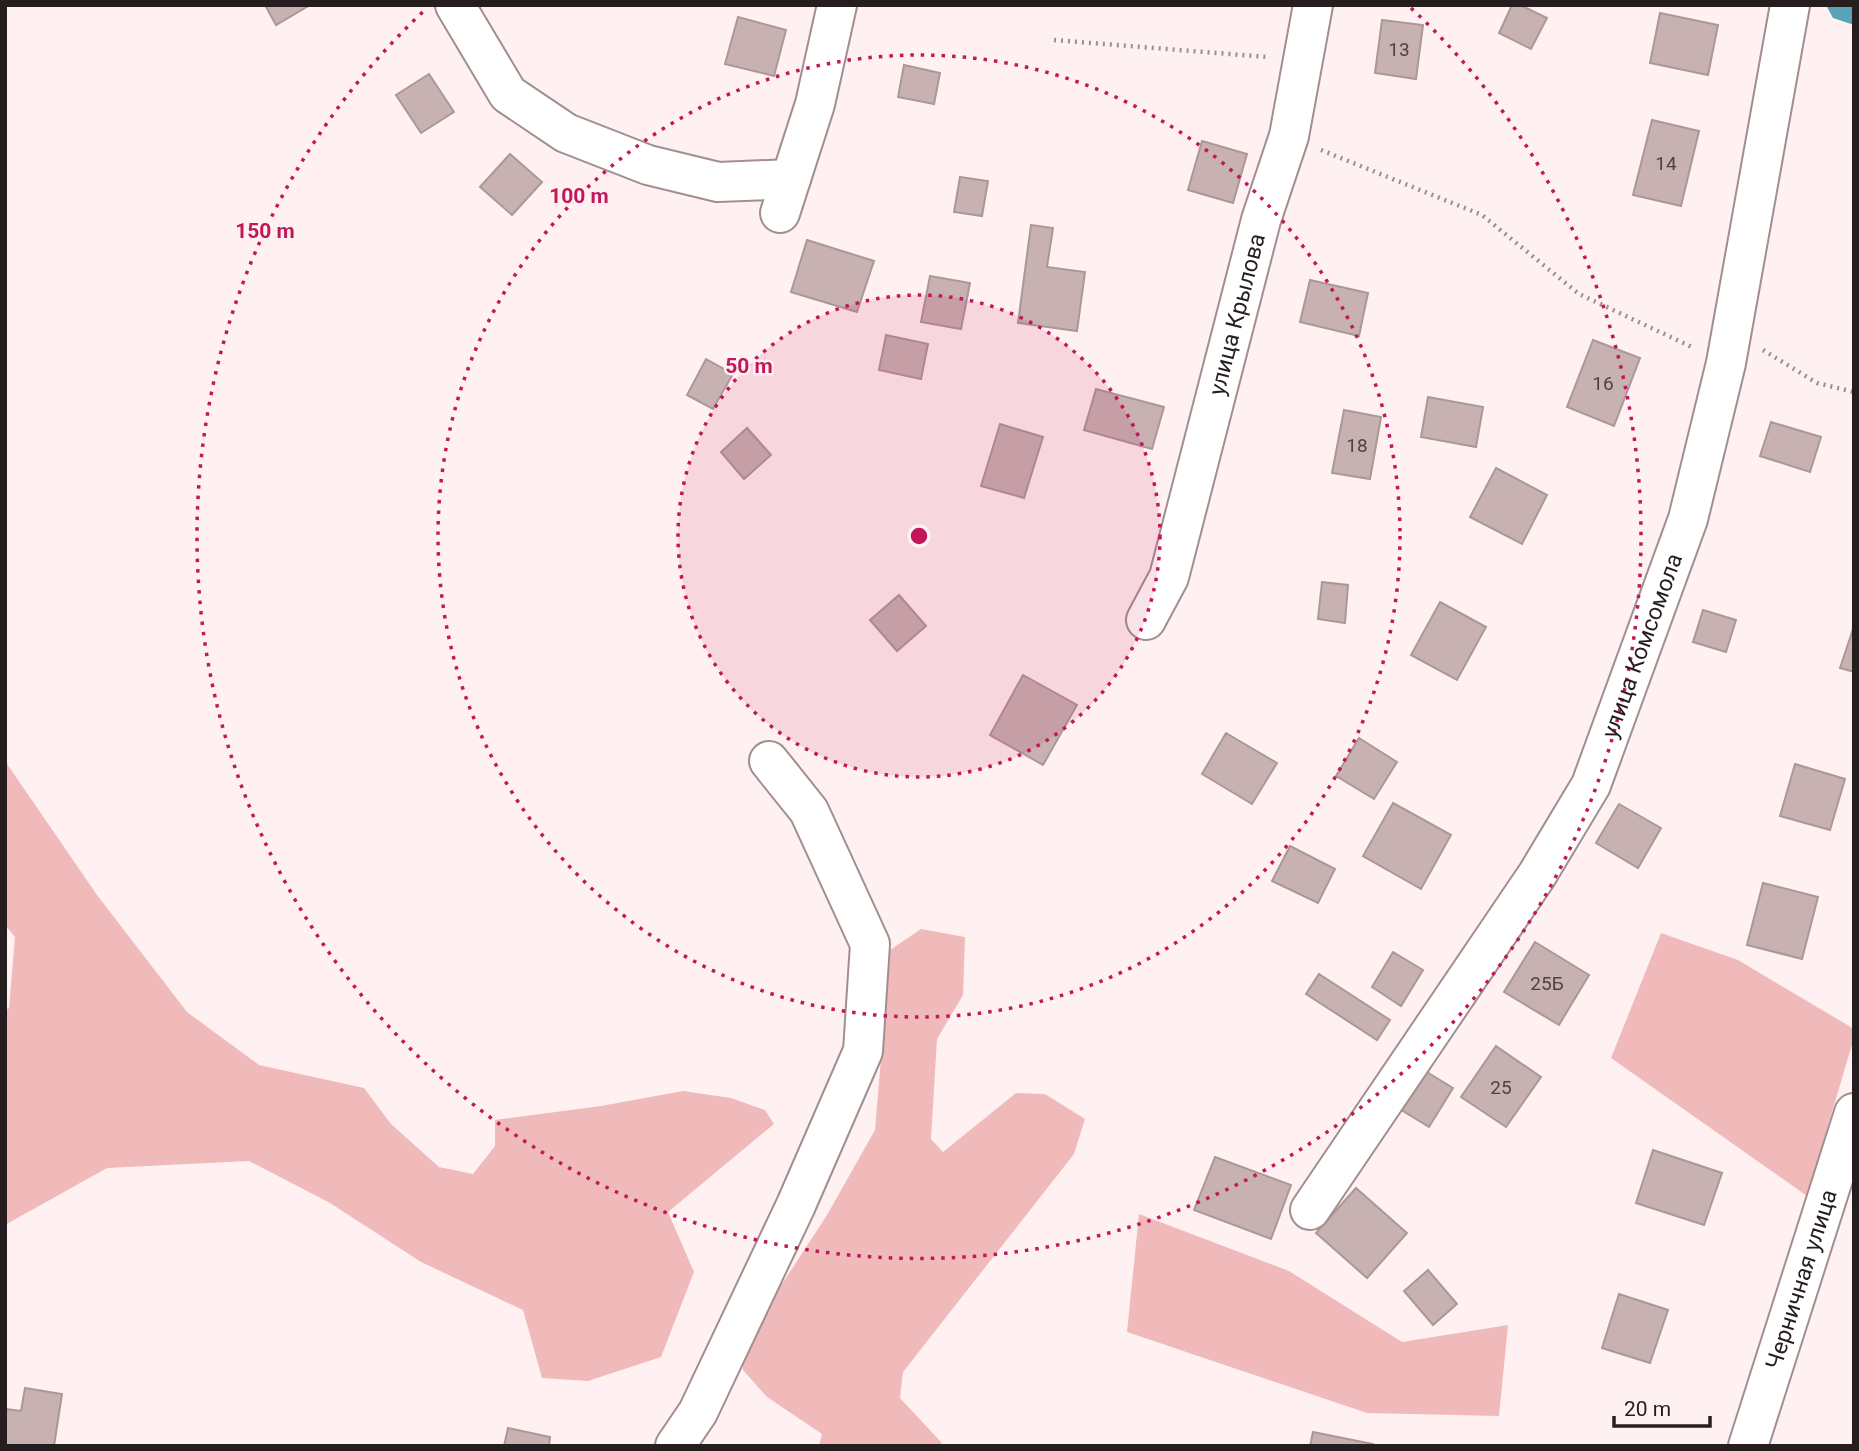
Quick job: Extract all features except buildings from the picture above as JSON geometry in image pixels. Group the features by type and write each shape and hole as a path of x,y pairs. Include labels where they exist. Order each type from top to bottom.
{"street":[{"path":"455,5 508,94 566,133 648,165 786,196 815,104 836,5"},
{"name":"улица Крылова","path":"1146,620 1169,578 1261,220 1289,136 1313,5"},
{"name":"улица Комсомола","path":"1310,1210 1537,875 1591,785 1688,519 1729,347 1790,5"},
{"path":"675,1446 698,1412 796,1205 863,1051 870,944 809,811 769,761"},
{"name":"Черничная улица","path":"1748,1446 1854,1113"}],"path":[{"path":"1054,40 1303,59"},
{"path":"1289,136 1482,215 1579,294 1729,347 1817,383 1854,392"}],"shaded area":[{"path":"5,761 97,895 187,1012 259,1065 364,1088 391,1124 439,1167 473,1174 495,1146 495,1120 601,1106 683,1091 731,1098 765,1110 774,1124 668,1212 694,1272 661,1357 588,1381 542,1378 523,1310 421,1262 330,1203 249,1161 107,1168 5,1225 5,1010 9,1008 15,937 5,925"},
{"path":"921,929 965,937 963,995 937,1039 931,1139 943,1152 1016,1093 1045,1094 1085,1119 1074,1154 903,1372 900,1398 942,1446 819,1446 822,1434 767,1397 743,1370 743,1344 827,1215 875,1130 890,950"},
{"path":"1661,933 1738,960 1854,1029 1854,1038 1807,1196 1611,1058"},
{"path":"1139,1214 1289,1271 1402,1342 1508,1325 1499,1416 1367,1413 1127,1332"}],"water":[{"path":"1826,5 1854,5 1854,25 1833,18"}]}
